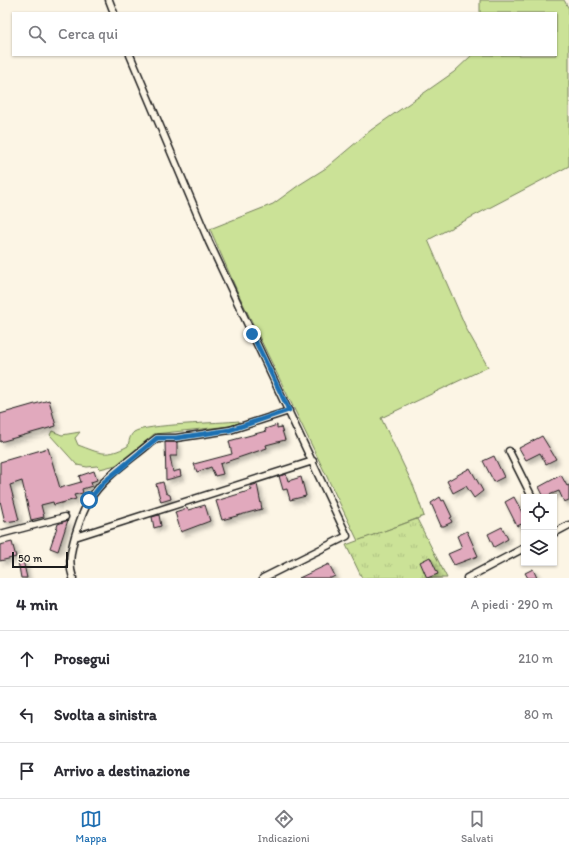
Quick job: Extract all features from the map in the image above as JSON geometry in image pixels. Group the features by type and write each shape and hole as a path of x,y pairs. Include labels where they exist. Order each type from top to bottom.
{"street":[{"path":"109,0 114,12"},
{"path":"130,56 209,242 347,536 263,578"},
{"path":"73,578 70,561 75,536 89,500 103,483 157,438 176,438 230,430 289,410"},
{"path":"509,451 530,494"},
{"path":"75,536 313,461"},
{"path":"0,534 65,517"},
{"path":"557,531 569,525"},
{"path":"466,578 521,550"}],"green space":[{"path":"480,0 564,0 569,9 569,166 428,240 467,330 488,367 381,418 414,487 424,516 358,541 238,293 210,229 273,204 326,168 371,130 454,72 471,56 557,56 557,12 480,12"},
{"path":"239,421 239,423 230,426 154,434 120,464 100,469 97,466 87,467 77,465 50,435 52,431 62,435 80,432 75,438 78,445 98,452 108,453 128,446 133,433 141,429"},
{"path":"417,519 447,578 362,578 346,545"}],"building":[{"path":"49,400 56,426 0,442 0,414"},
{"path":"277,425 277,428 281,427 285,440 266,445 267,448 220,464 223,474 215,476 211,467 197,472 194,464 232,454 229,441 266,431 265,429"},
{"path":"542,436 556,459 546,464 540,453 526,460 519,448"},
{"path":"165,442 177,442 177,456 170,456 173,472 180,470 181,476 166,480"},
{"path":"48,448 60,488 81,482 79,476 94,471 97,480 91,482 92,486 82,489 83,493 74,495 76,499 54,505 53,502 41,505 44,517 31,520 22,481 10,485 19,520 5,522 0,501 0,462"},
{"path":"494,456 504,477 494,482 483,461"},
{"path":"470,468 483,491 474,498 466,486 453,493 447,481"},
{"path":"286,474 288,481 301,477 306,496 290,500 287,489 283,490 279,476"},
{"path":"561,475 567,486 569,485 569,500 564,502 559,491 552,494 542,494 539,487"},
{"path":"163,482 166,493 170,495 171,499 161,502 156,484"},
{"path":"257,484 262,509 222,520 216,501 252,490 250,486"},
{"path":"440,497 442,501 444,500 452,517 450,518 452,522 444,526 441,526 431,503"},
{"path":"514,497 521,510 521,524 517,526 505,502"},
{"path":"205,505 210,521 181,532 175,512"},
{"path":"159,515 161,526 154,528 152,517"},
{"path":"68,520 58,551 50,548 58,524"},
{"path":"502,527 508,539 494,547 488,534"},
{"path":"467,531 478,556 454,565 448,554 462,548 457,536"},
{"path":"12,542 16,557 0,561 0,545"},
{"path":"430,557 438,574 427,578 420,562"},
{"path":"23,560 27,578 21,578 18,561"},
{"path":"329,564 335,576 331,578 299,578"},
{"path":"533,569 537,578 528,578 525,573"}],"route":[{"path":"89,500 103,483 157,438 176,438 230,430 289,410 252,334"}]}
